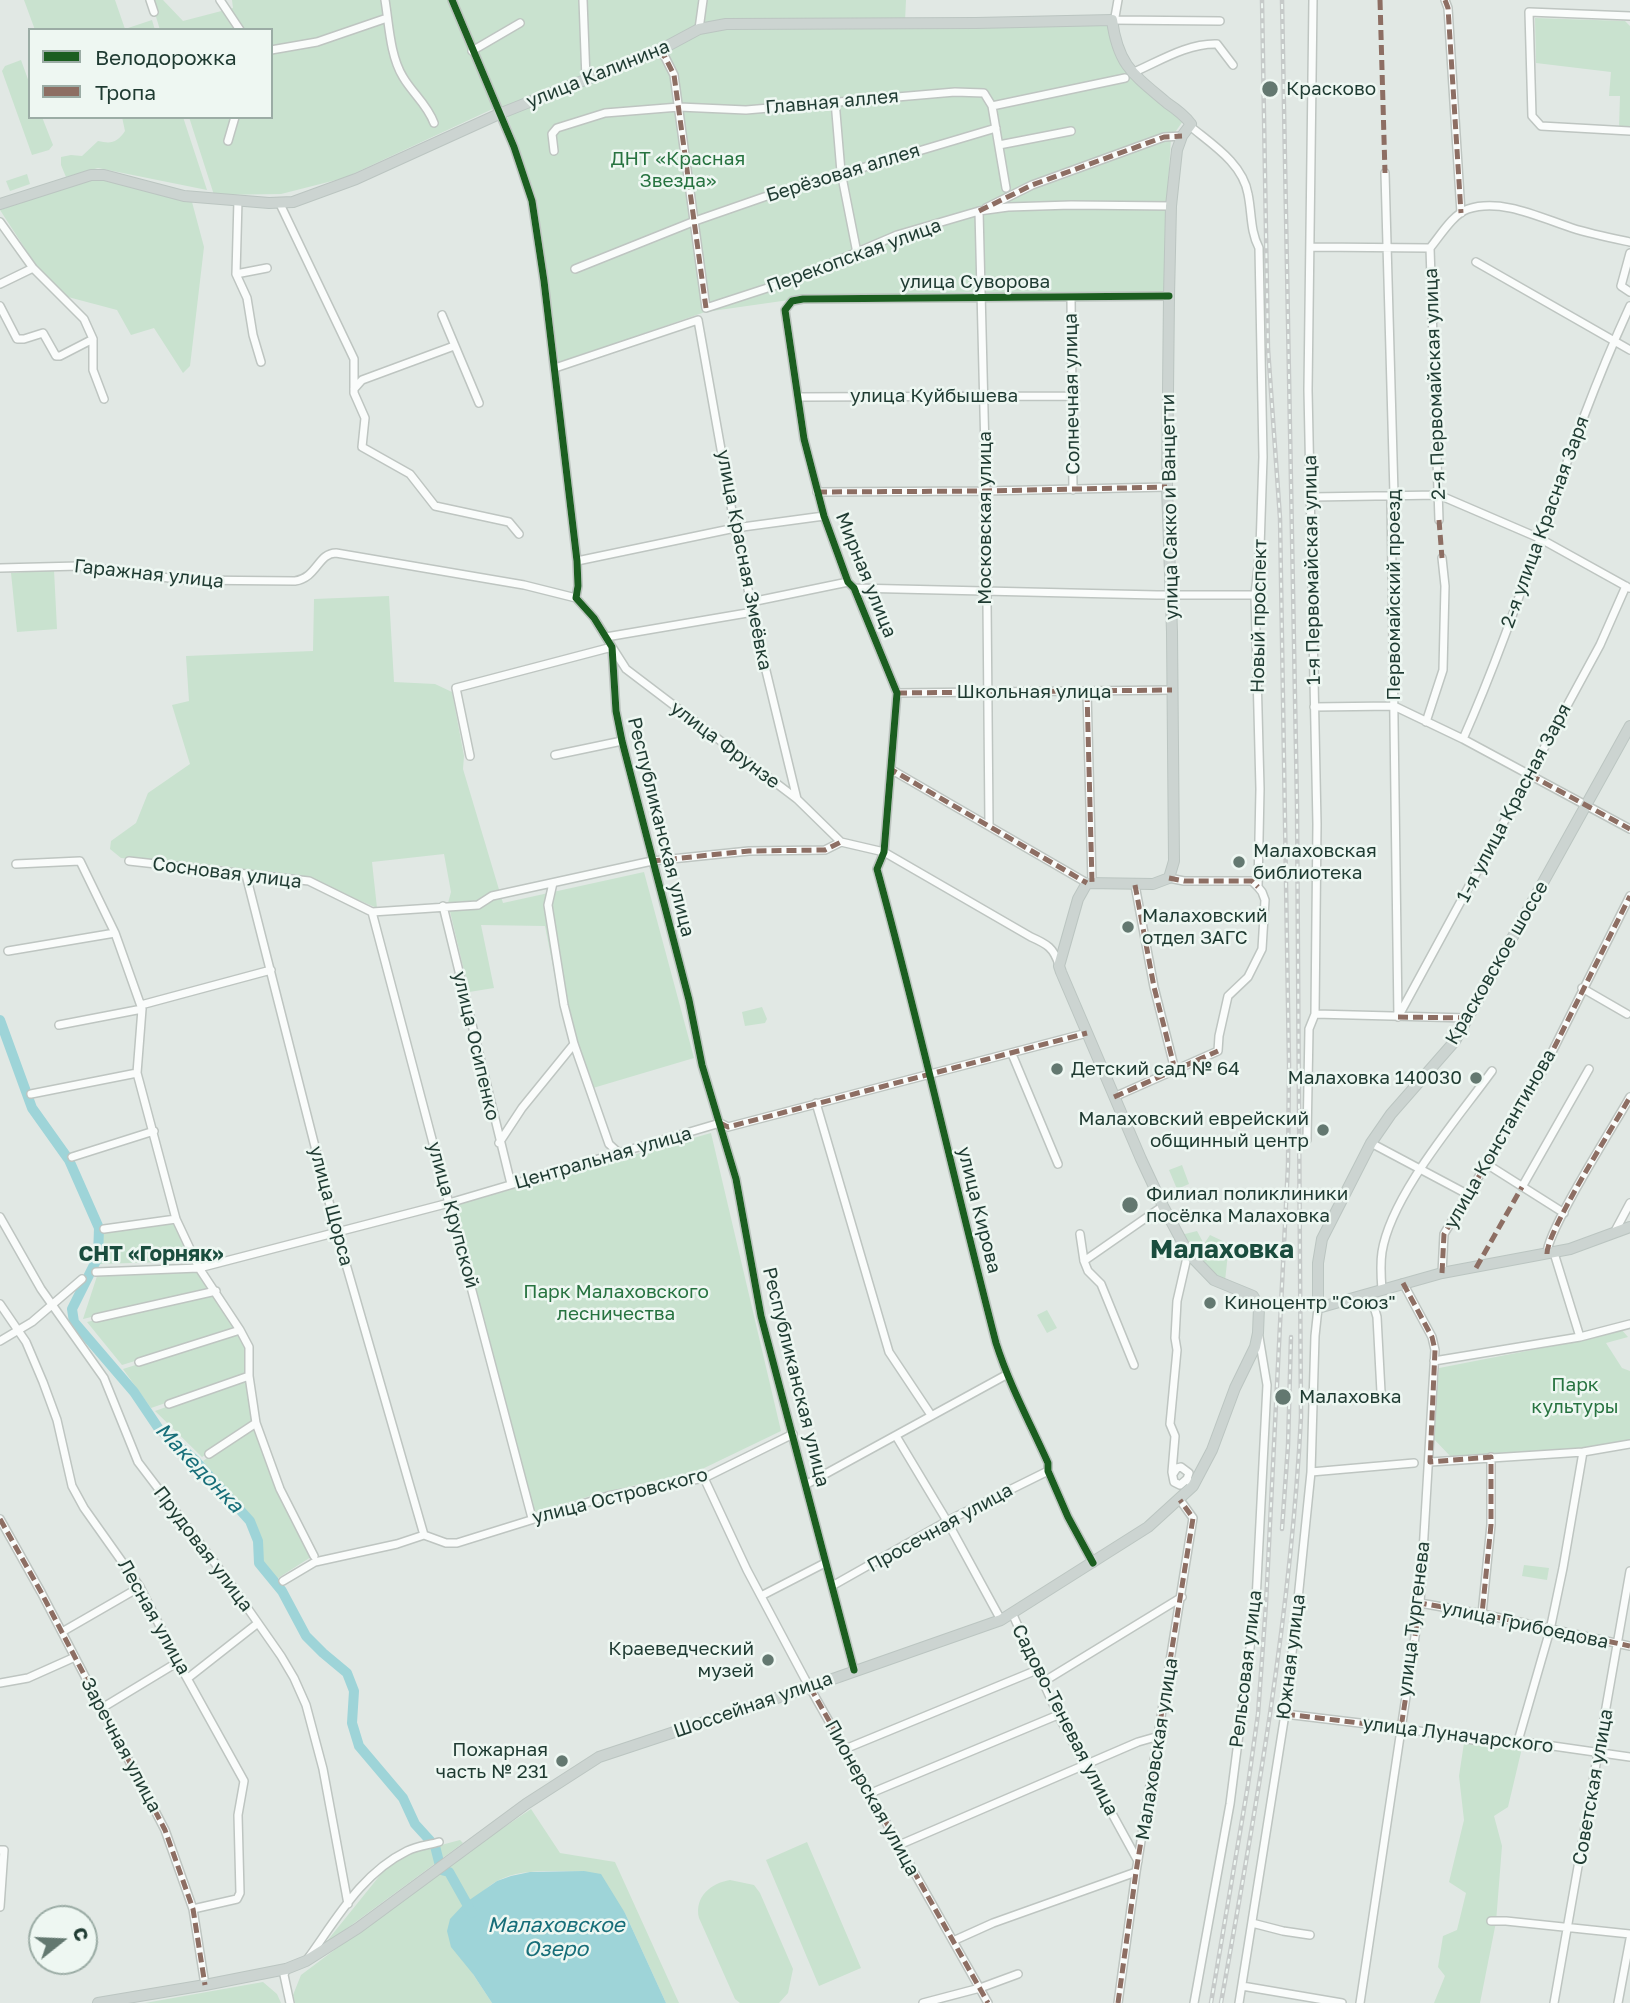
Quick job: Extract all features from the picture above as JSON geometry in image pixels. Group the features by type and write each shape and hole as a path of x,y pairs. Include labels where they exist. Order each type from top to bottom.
{"main road":[{"name":"улица Калинина","path":"0,204 91,175 184,196 280,204 293,202 356,179 499,114 659,51 699,29 726,24 1112,20"},
{"path":"1112,20 1129,76 1188,119 1191,127 1182,136"},
{"name":"улица Сакко и Ванцетти","path":"1169,878 1174,861 1167,487 1169,296 1171,206 1177,150 1182,136"},
{"name":"Красковское шоссе","path":"1318,1308 1318,1263 1328,1223 1371,1143 1391,1114 1455,1041 1630,726"},
{"path":"1169,878 1153,884 1135,885 1090,882 1078,900 1059,966 1114,1097 1163,1206 1188,1253"},
{"path":"1318,1308 1442,1273 1550,1254 1630,1227"},
{"name":"Шоссейная улица","path":"98,2003 286,1969 306,1961 358,1928 526,1804 606,1754 810,1687 1013,1615 1149,1527 1180,1500 1212,1451 1235,1388 1255,1347 1258,1333 1259,1307 1256,1299 1214,1280 1188,1253"}],"street":[{"path":"150,0 153,12"},
{"path":"220,0 239,28"},
{"path":"385,0 394,54 402,76 429,108 434,123"},
{"path":"452,0 531,201 555,368 577,561 576,598"},
{"path":"583,0 586,79"},
{"path":"699,29 703,0"},
{"path":"1112,20 1115,18 1118,0"},
{"name":"1-я Первомайская улица","path":"1307,1140 1309,1029 1315,1014 1317,824 1308,390 1313,0"},
{"path":"1453,0 1447,4 1461,213 1490,206 1514,209 1575,229 1630,242"},
{"path":"1630,16 1529,12 1532,116 1535,122 1541,126 1630,131"},
{"path":"273,50 317,42 387,18"},
{"name":"улица Калинина","path":"1112,20 1220,21"},
{"path":"472,51 520,23"},
{"path":"1006,188 992,106 1129,76 1189,48 1212,43 1216,44 1233,65"},
{"path":"659,51 671,65 695,222"},
{"name":"Главная аллея","path":"555,151 552,134 557,128 605,113 679,107 746,110 955,92 984,93 992,106"},
{"path":"835,102 841,172 857,253"},
{"path":"228,141 234,119"},
{"name":"Новый проспект","path":"1175,1070 1218,1051 1228,996 1248,978 1262,949 1265,900 1258,887 1261,789 1255,595 1260,548 1263,457 1259,248 1253,236 1248,192 1242,176 1227,156 1191,127"},
{"name":"Берёзовая аллея","path":"575,269 695,222 841,172 996,128"},
{"path":"999,145 1071,131"},
{"path":"979,211 1032,185 1164,137 1182,136"},
{"name":"Первомайский проезд","path":"1385,173 1394,494 1391,498 1398,1017"},
{"path":"238,200 236,274 247,298 261,362"},
{"path":"280,204 354,359 354,389 365,418 362,447 410,474 435,506 509,523 519,534"},
{"name":"Перекопская улица","path":"695,222 706,308 792,280 897,235 979,211 1045,206 1171,206"},
{"name":"Московская улица","path":"979,211 983,296 989,825"},
{"name":"2-я Первомайская улица","path":"1439,520 1430,248 1461,213"},
{"path":"0,222 33,268 80,313 93,340 93,370 104,398"},
{"path":"1311,247 1430,248"},
{"path":"1630,253 1621,285 1630,292"},
{"path":"1476,262 1630,350"},
{"path":"0,284 33,268"},
{"path":"236,274 267,268"},
{"name":"улица Суворова","path":"785,310 792,301 803,299 1169,296"},
{"name":"Солнечная улица","path":"1071,298 1073,490"},
{"path":"0,306 17,339 43,333 55,356 93,340"},
{"name":"2-я улица Красная Заря","path":"1463,739 1560,475 1630,306"},
{"name":"Мирная улица","path":"785,310 804,439 824,516 897,693 884,852"},
{"path":"442,315 479,403"},
{"name":"улица Красная Змеёвка","path":"555,368 698,320 735,528 797,799"},
{"path":"354,389 362,380 454,346"},
{"name":"улица Куйбышева","path":"799,397 1070,396"},
{"path":"817,492 1167,487"},
{"path":"1312,497 1439,495 1539,538 1628,587"},
{"path":"577,561 735,528 824,516"},
{"name":"Гаражная улица","path":"0,568 69,566 184,580 296,581 312,574 330,553 336,553 524,585 576,598"},
{"path":"1426,722 1443,670 1443,558"},
{"path":"751,602 851,585 985,592 1255,595"},
{"name":"1-я улица Красная Заря","path":"1398,1017 1600,645 1628,587"},
{"name":"Республиканская улица","path":"576,598 594,618 612,647 616,711 622,741 689,1000 702,1065 736,1179 761,1316 854,1670"},
{"path":"606,637 753,611"},
{"path":"470,756 456,688 612,647"},
{"name":"улица Фрунзе","path":"612,647 626,669 634,676 797,799 841,842"},
{"name":"Школьная улица","path":"897,693 1172,690"},
{"path":"1087,692 1090,882"},
{"path":"1314,708 1394,706 1463,739 1630,828"},
{"path":"555,755 622,741"},
{"path":"892,770 1090,882"},
{"path":"372,912 478,905 492,896 652,861 749,851 825,850 841,842 884,852 1031,937 1050,945 1059,966"},
{"name":"улица Кирова","path":"884,852 877,869 1006,1375 1018,1395 1048,1463 1048,1471 1067,1515 1093,1563"},
{"path":"16,864 80,861 115,933 141,1007 136,1073 176,1219 199,1268 216,1291 249,1348 248,1376 256,1423 280,1489 314,1556"},
{"name":"Сосновая улица","path":"129,861 309,881 372,912"},
{"name":"улица Щорса","path":"246,875 337,1233 424,1535"},
{"path":"1169,878 1184,881 1252,881 1258,887"},
{"path":"553,883 548,905 573,1044 609,1144 620,1154"},
{"path":"1114,1097 1175,1070 1154,987 1135,885"},
{"name":"улица Константинова","path":"1442,1273 1444,1234 1541,1074 1630,896"},
{"name":"улица Осипенко","path":"443,906 511,1184"},
{"name":"улица Крупской","path":"372,912 532,1518"},
{"path":"8,951 115,933"},
{"path":"1050,945 1067,938"},
{"path":"60,1025 141,1007 271,970"},
{"path":"1582,988 1627,1014"},
{"path":"1315,1014 1468,1018"},
{"name":"Центральная улица","path":"96,1272 199,1268 449,1203 720,1123 728,1127 1087,1033"},
{"path":"499,1143 522,1108 573,1044"},
{"path":"1012,1054 1058,1164"},
{"path":"1522,1187 1589,1069"},
{"path":"1382,1290 1382,1249 1397,1209 1420,1169 1492,1071"},
{"path":"31,1094 136,1073"},
{"path":"1580,1337 1547,1247 1630,1097"},
{"path":"816,1103 889,1352 931,1415"},
{"path":"72,1157 154,1131"},
{"path":"1371,1143 1467,1194"},
{"path":"1485,1163 1564,1213"},
{"path":"1614,1233 1630,1203"},
{"path":"1084,1261 1163,1206"},
{"name":"Прудовая улица","path":"0,1217 53,1305 104,1378 138,1462 288,1667 306,1704 329,1794 348,1904"},
{"path":"104,1229 176,1219"},
{"path":"1080,1234 1084,1261 1088,1270 1101,1284 1133,1365"},
{"path":"1188,1253 1177,1301 1177,1350 1170,1424 1175,1436 1172,1474 1177,1485 1190,1483"},
{"path":"0,1341 53,1305 82,1279"},
{"name":"улица Тургенева","path":"1360,2003 1420,1603 1430,1462 1434,1361 1432,1337 1403,1283"},
{"path":"96,1318 216,1291"},
{"path":"1370,1293 1377,1317 1381,1392"},
{"name":"Лесная улица","path":"0,1304 18,1331 39,1372 57,1420 72,1486 84,1508 140,1587 244,1781 237,1815 240,1893 237,1899 193,1909"},
{"name":"Южная улица","path":"1239,2003 1285,1714 1311,1472 1318,1308"},
{"path":"1434,1361 1580,1337 1630,1324"},
{"path":"139,1362 240,1330"},
{"name":"Рельсовая улица","path":"1194,2003 1230,1804 1256,1601 1267,1385 1258,1333"},
{"path":"807,1484 1006,1375"},
{"path":"169,1404 248,1376"},
{"path":"209,1454 256,1423"},
{"name":"улица Островского","path":"424,1535 446,1543 457,1543 608,1496 704,1478 793,1434"},
{"path":"896,1436 947,1521 1001,1620"},
{"path":"1430,1462 1583,1452 1630,1444"},
{"path":"1518,1741 1550,1630 1583,1452"},
{"path":"1482,1614 1491,1525 1491,1457"},
{"path":"1311,1472 1414,1463"},
{"name":"Просечная улица","path":"832,1586 947,1521 1048,1471"},
{"name":"Пионерская улица","path":"704,1478 761,1596 810,1687 988,2003"},
{"name":"Малаховская улица","path":"1118,2003 1136,1872 1193,1518 1180,1500"},
{"name":"Заречная улица","path":"0,1519 165,1829 193,1909 205,1985"},
{"path":"283,1581 315,1562 397,1544 424,1535"},
{"path":"761,1596 825,1563"},
{"name":"Советская улица","path":"1554,2003 1630,1571"},
{"path":"62,1632 140,1587"},
{"path":"1043,1682 1182,1597"},
{"name":"улица Грибоедова","path":"1420,1603 1630,1646"},
{"name":"Садово-Теневая улица","path":"1013,1615 1059,1715 1138,1861"},
{"path":"188,1678 258,1623"},
{"path":"0,1683 28,1678 75,1657"},
{"path":"102,1709 178,1662"},
{"path":"845,1749 1037,1670"},
{"name":"улица Луначарского","path":"1285,1714 1473,1740 1518,1741 1630,1757"},
{"path":"871,1793 1059,1715"},
{"path":"899,1845 1138,1742 1159,1736"},
{"path":"306,1961 354,1892 381,1867 409,1850 439,1842"},
{"path":"0,1850 4,1850 0,1907"},
{"path":"953,1941 1030,1909 1136,1872"},
{"path":"1491,1921 1630,1937 1618,2003"},
{"path":"1252,1923 1310,1935"},
{"path":"286,1969 284,1975 290,2003"},
{"path":"923,2003 980,1988 1018,1974"},
{"path":"1242,1986 1342,2003"}],"green space":[{"path":"24,0 115,0 125,28 34,28"},
{"name":"ДНТ «Красная Звезда»","path":"151,0 163,0 183,21 233,8 232,0 906,0 905,22 808,28 1109,23 1121,63 1183,121 1171,138 1166,292 1070,296 976,292 803,298 705,312 559,363 537,200 506,113 499,106 344,178 281,194 214,195 190,119 273,119 273,28 159,28"},
{"path":"1535,18 1625,21 1630,26 1630,128 1619,127 1620,96 1609,96 1611,72 1536,63"},
{"path":"152,20 154,28 128,28"},
{"path":"21,60 28,79 28,119 43,119 53,145 49,150 32,155 2,71 5,66"},
{"path":"122,119 184,119 207,190 98,168 66,177 61,157 82,156 98,141 116,140 125,131"},
{"path":"27,174 30,184 10,191 6,181"},
{"path":"102,178 192,202 204,247 190,366 183,373 154,328 131,335 117,310 68,297 37,267 0,210"},
{"path":"54,570 57,629 17,632 11,573"},
{"path":"389,596 394,682 435,684 452,692 464,756 463,769 503,903 644,872 694,1058 593,1088 561,1007 545,926 481,925 494,988 469,992 448,903 451,892 444,854 372,862 377,908 309,879 121,858 110,849 111,841 136,823 148,793 190,764 172,705 189,701 186,656 313,651 314,599"},
{"path":"762,1007 767,1019 765,1023 745,1026 742,1012"},
{"name":"Парк Малаховского лесничества","path":"711,1133 781,1431 698,1471 597,1494 534,1513 453,1206"},
{"path":"1182,1165 1189,1184 1177,1189 1169,1170"},
{"path":"174,1218 195,1261 99,1264 100,1229"},
{"path":"1197,1231 1204,1244 1210,1235 1229,1244 1225,1281 1200,1261 1181,1235"},
{"path":"197,1265 212,1288 83,1319 99,1270"},
{"path":"214,1292 238,1329 122,1365 87,1322"},
{"path":"1047,1310 1057,1328 1047,1333 1037,1315"},
{"name":"Парк культуры","path":"1621,1329 1628,1337 1606,1343 1622,1368 1630,1371 1630,1443 1580,1449 1450,1456 1433,1438 1439,1368 1573,1342"},
{"path":"240,1332 247,1348 247,1375 151,1408 123,1369"},
{"path":"247,1378 254,1422 202,1457 155,1411"},
{"path":"255,1425 311,1557 275,1580 260,1563 260,1540 252,1520 203,1461"},
{"path":"1524,1565 1549,1568 1547,1580 1522,1576"},
{"path":"1464,1743 1522,1748 1508,1807 1494,1816 1502,1846 1496,1922 1480,2003 1434,2003 1445,1976 1438,1967 1443,1936 1457,1930 1466,1893 1449,1882 1464,1820 1459,1776"},
{"path":"531,1809 560,1853 615,1862 679,2003 666,2003 625,1913 584,1871 551,1871 528,1872 507,1877 493,1883 465,1903 473,1974 492,2003 295,2003 293,1995 301,1975 441,1870"},
{"path":"460,1840 463,1843 323,1946 385,1869 411,1853"},
{"path":"807,1842 861,1968 819,1986 766,1860"},
{"path":"730,1880 754,1885 760,1893 793,1969 788,1993 779,2003 740,2003 735,1999 699,1918 699,1904 706,1892 716,1884"},
{"path":"263,1982 277,1994 281,2003 145,2003"}],"water":[{"name":"Малаховское Озеро","path":"584,1871 601,1874 625,1913 666,2003 492,2003 451,1947 447,1931 450,1919 465,1903 497,1881 530,1872"}],"waterway":[{"name":"Македонка","path":"0,1020 32,1108 69,1160 99,1228 98,1257 72,1309 74,1322 134,1392 159,1429 195,1460 250,1521 258,1541 259,1563 282,1591 306,1636 347,1673 354,1691 352,1723 359,1746 403,1798 415,1824 435,1846 441,1870 449,1872 472,1913"}],"railway":[{"path":"1211,2003 1258,1714 1288,1165 1289,1065 1280,518 1268,349 1262,0"},
{"path":"1221,2003 1281,1638 1301,1417 1297,804 1282,0"},
{"path":"1282,1529 1288,1446 1291,1337"}],"marked path":[{"path":"1380,0 1385,173"},
{"path":"1445,0 1448,8 1461,213"},
{"path":"658,51 665,57 674,75 706,308"},
{"path":"979,211 1032,185 1164,137 1182,136"},
{"path":"817,492 1167,487"},
{"path":"1439,520 1442,558"},
{"path":"897,693 1172,690"},
{"path":"1087,692 1092,882"},
{"path":"892,775 892,770 1087,883"},
{"path":"1530,775 1630,829"},
{"path":"652,861 749,851 825,850 841,842"},
{"path":"1169,878 1184,881 1252,881 1258,887"},
{"path":"1135,885 1154,987 1175,1070"},
{"path":"1442,1273 1444,1234 1541,1074 1630,896"},
{"path":"1398,1017 1468,1018"},
{"path":"720,1123 728,1127 1087,1033"},
{"path":"1114,1097 1218,1051"},
{"path":"1547,1254 1557,1224 1630,1097"},
{"path":"1476,1268 1522,1187"},
{"path":"1403,1283 1432,1337 1435,1350 1430,1462 1491,1457 1491,1525 1482,1614"},
{"path":"1118,2003 1136,1872 1193,1518 1180,1500"},
{"path":"0,1519 165,1830 193,1909 205,1985"},
{"path":"1285,1714 1401,1728 1420,1603 1630,1646"},
{"path":"810,1687 988,2003"}],"cycle path":[{"path":"452,0 514,147 532,201 577,561 576,598 594,618 612,647 616,711 622,741 689,1000 702,1065 736,1179 761,1316 854,1670"},
{"path":"1093,1563 1068,1517 1048,1471 1048,1463 1013,1388 996,1343 877,869 884,852 897,693 854,588 848,582 824,516 804,439 785,310 792,301 803,299 1169,296"}],"place":[{"name":"Красково","path":"1270,89"},
{"name":"Малаховская библиотека","path":"1239,862"},
{"name":"Малаховский отдел ЗАГС","path":"1128,927"},
{"name":"Детский сад № 64","path":"1057,1069"},
{"name":"Малаховка 140030","path":"1476,1078"},
{"name":"Малаховский еврейский общинный центр","path":"1323,1130"},
{"name":"Филиал поликлиники посёлка Малаховка","path":"1130,1205"},
{"name":"Киноцентр \"Союз\"","path":"1210,1303"},
{"name":"Малаховка","path":"1283,1397"},
{"name":"Краеведческий музей","path":"768,1660"},
{"name":"Пожарная часть № 231","path":"562,1761"}],"district":[{"name":"Малаховка","path":"1222,1250"},
{"name":"СНТ «Горняк»","path":"151,1254"}]}
